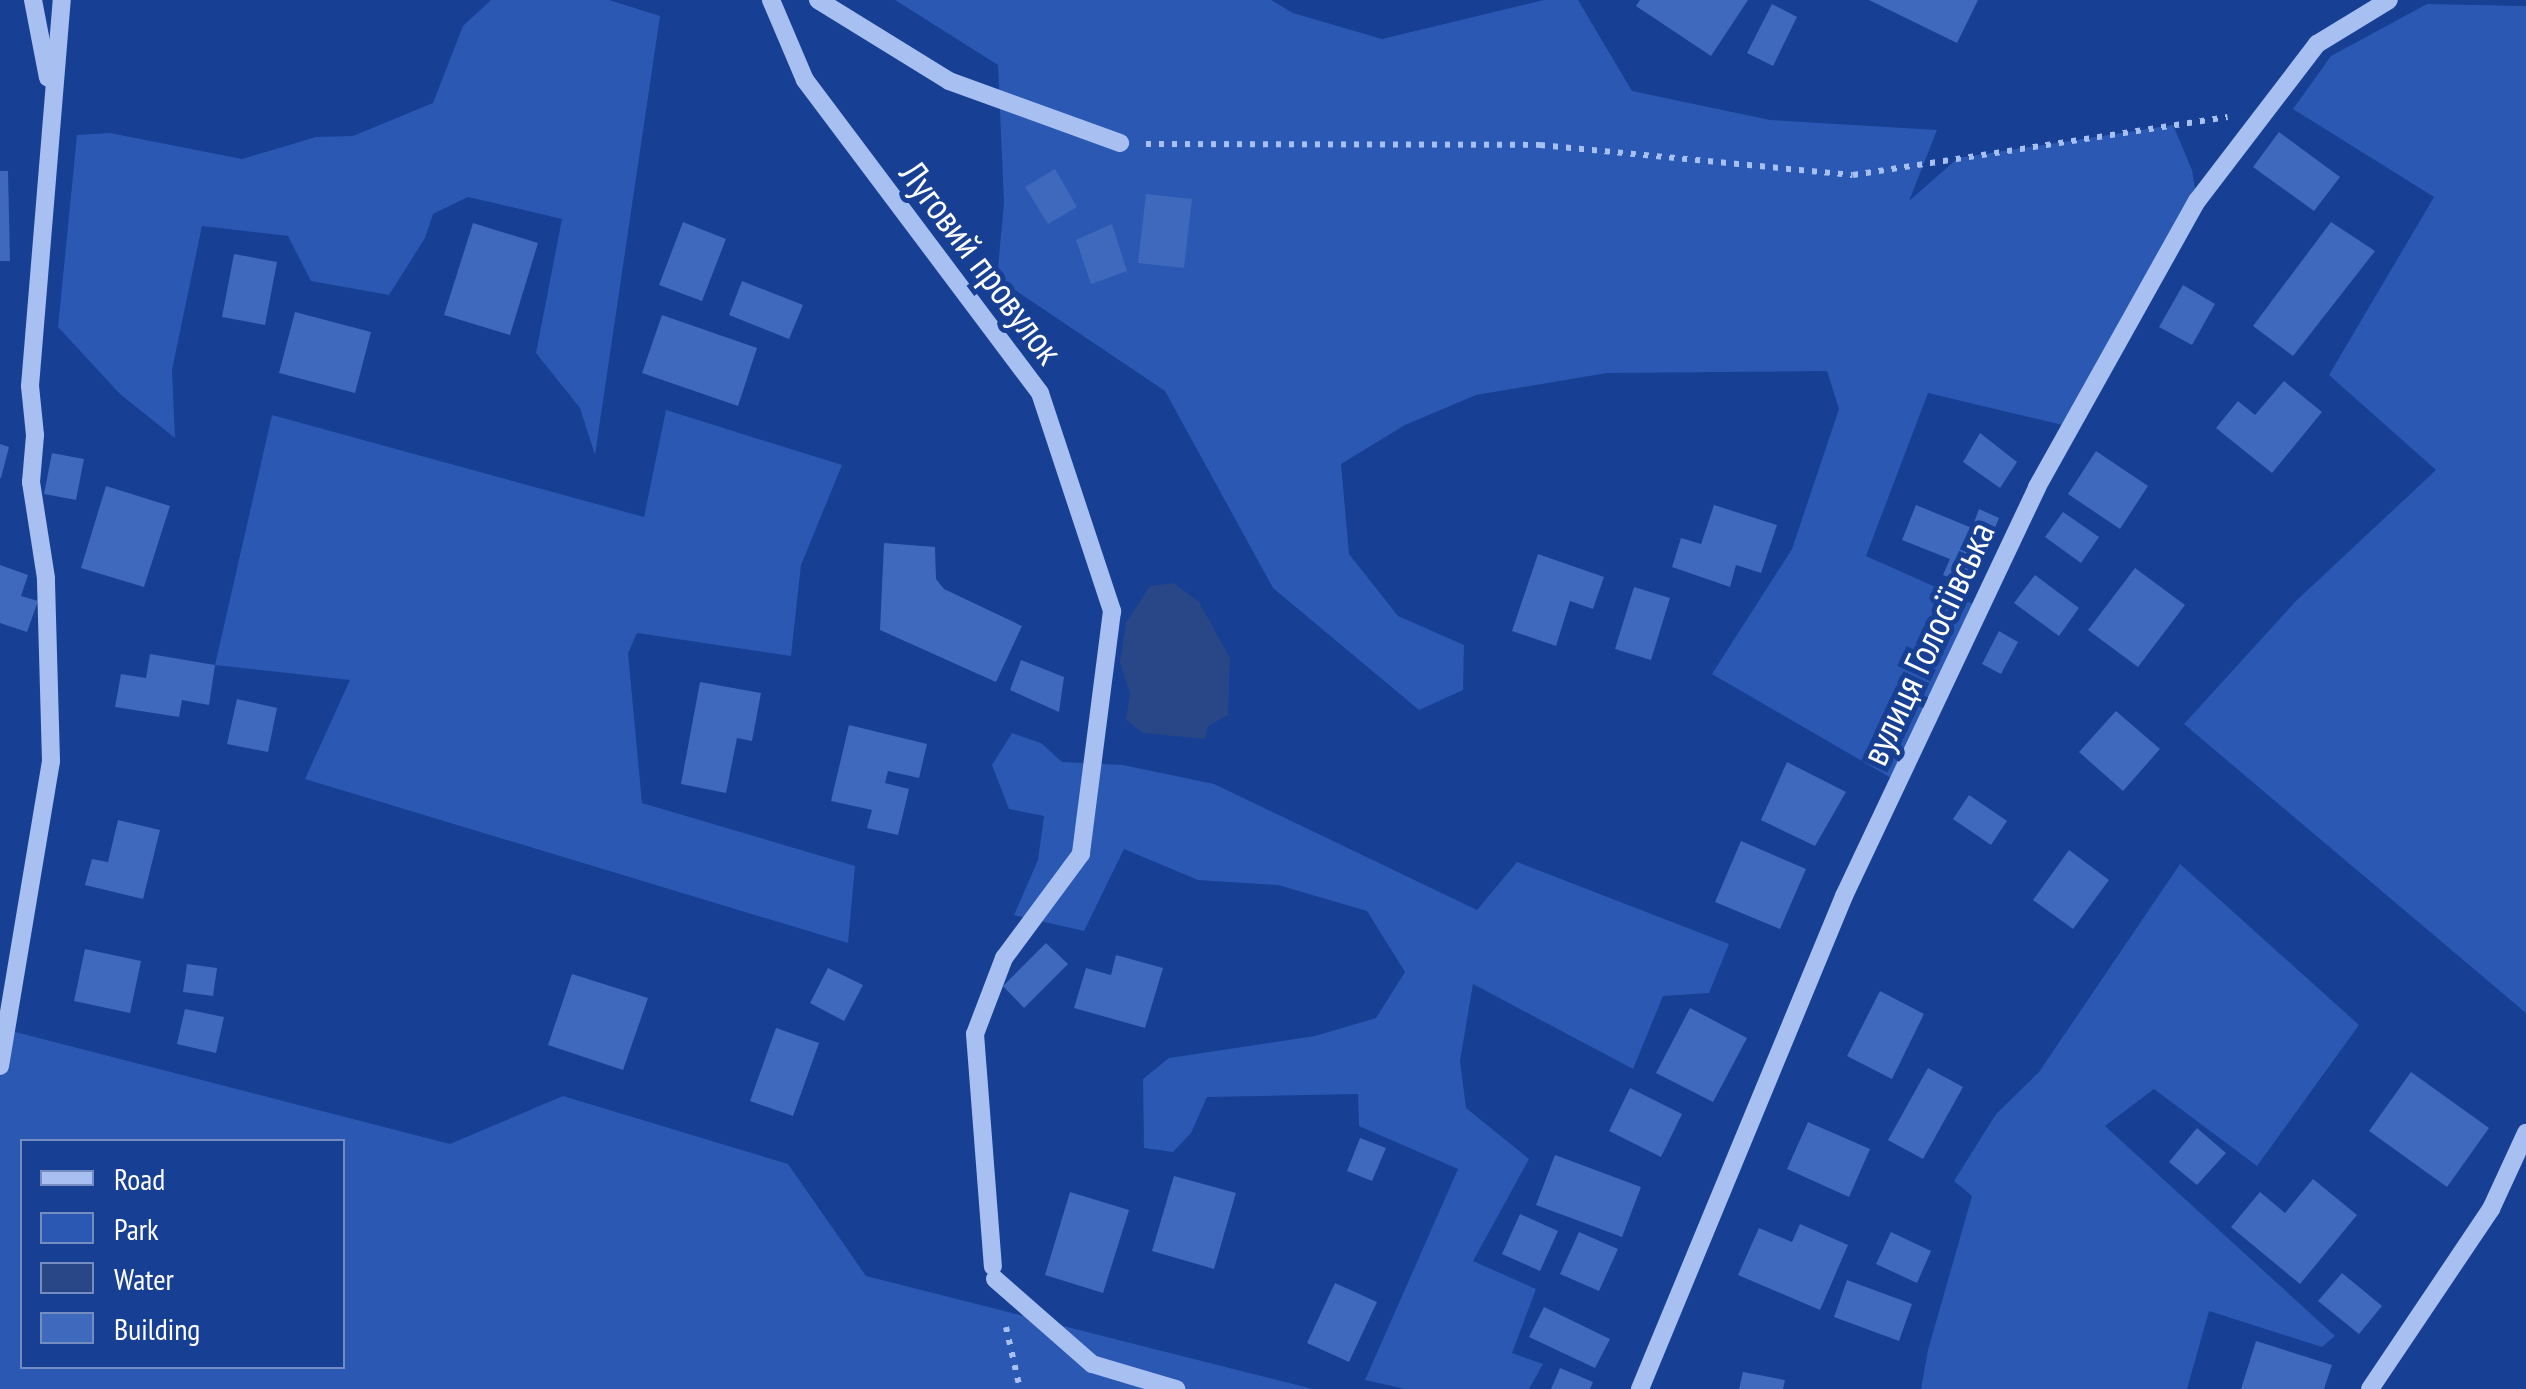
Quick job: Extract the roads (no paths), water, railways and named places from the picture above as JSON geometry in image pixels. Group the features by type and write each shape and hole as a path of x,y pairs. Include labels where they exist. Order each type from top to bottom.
{"street":[{"path":"33,0 52,96"},
{"path":"0,1066 51,761 46,578 32,482 30,386 62,0"},
{"name":"Луговий провулок","path":"772,0 805,80 1040,393 1112,611 1081,854 1004,958 975,1034 994,1272 1092,1364 1176,1389"},
{"path":"818,0 949,80 1120,144"},
{"name":"вулиця Голосіївська","path":"1640,1389 1844,896 2037,488 2197,201 2317,44 2389,0"},
{"path":"2370,1389 2490,1209 2526,1133"}],"water":[{"path":"1173,583 1199,602 1230,658 1228,715 1208,726 1205,739 1143,733 1126,720 1130,693 1120,663 1126,623 1150,586"}]}
